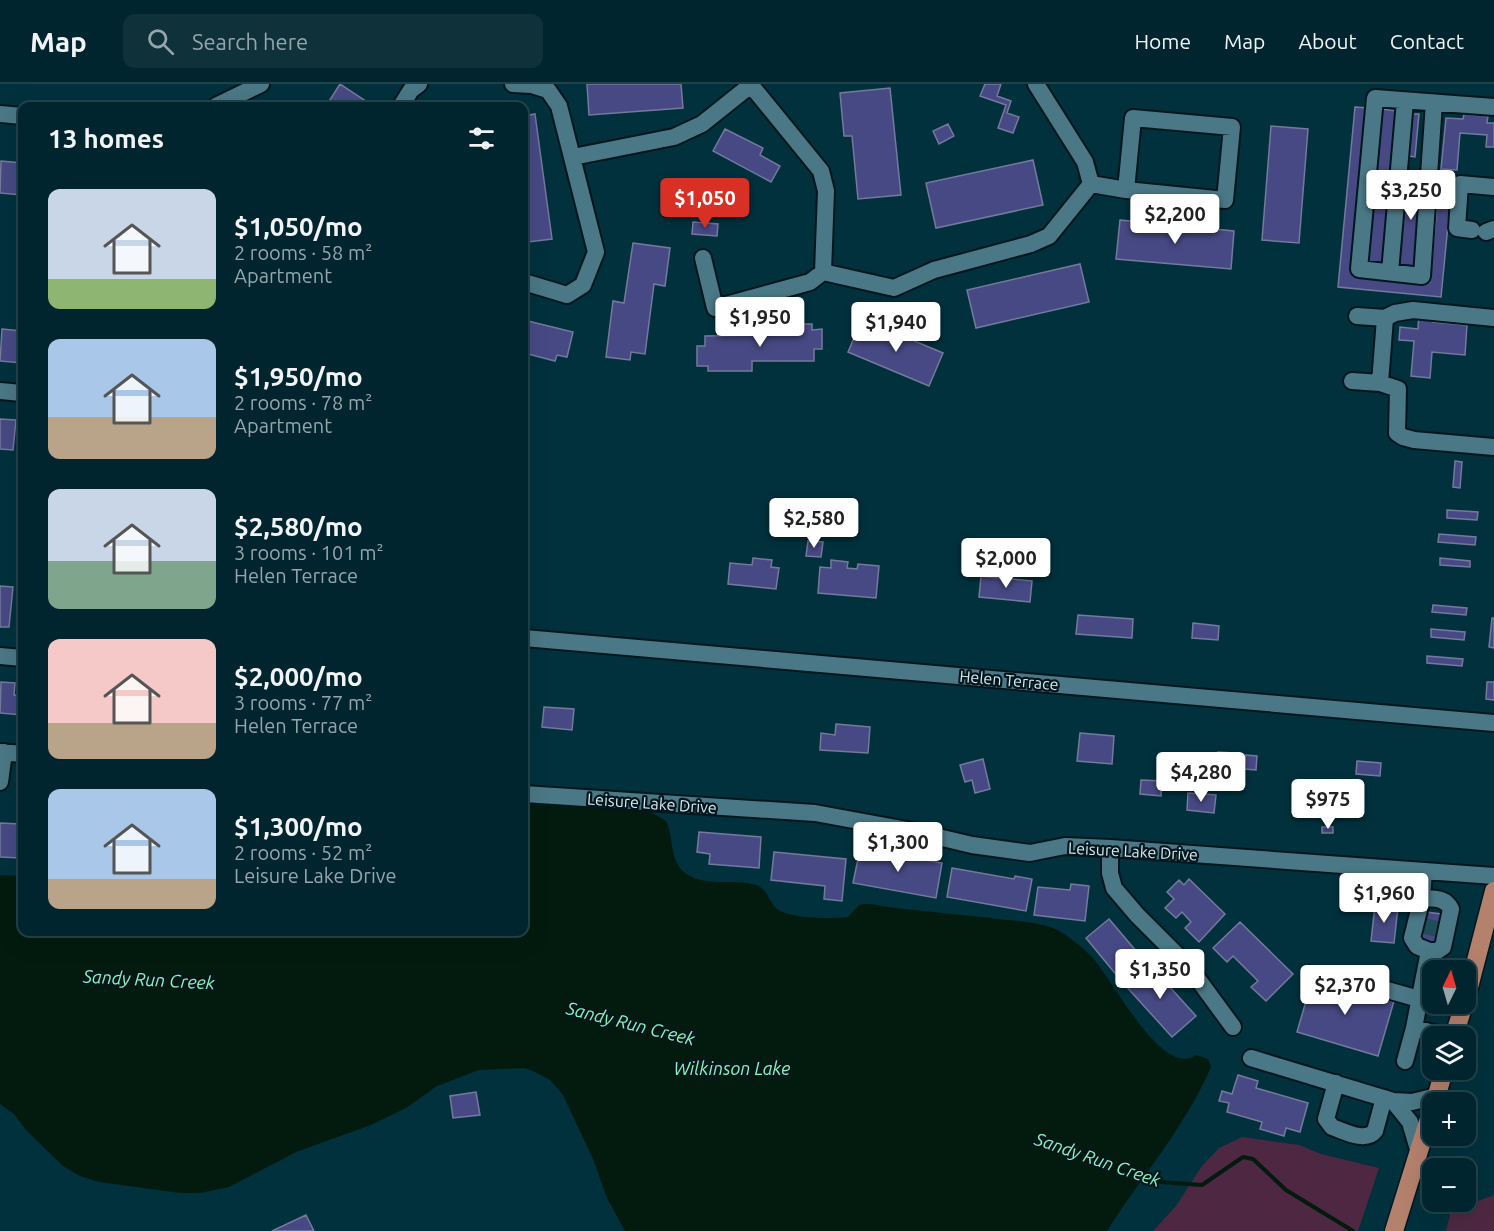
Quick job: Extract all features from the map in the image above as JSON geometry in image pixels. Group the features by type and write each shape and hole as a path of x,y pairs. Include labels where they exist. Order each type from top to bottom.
{"main road":[{"path":"1476,960 1494,891"},
{"path":"1394,1231 1422,1144"}],"street":[{"path":"224,102 261,84"},
{"path":"404,102 411,90 419,84"},
{"path":"513,84 548,90 559,106 596,252 583,285 567,294 528,283"},
{"path":"573,157 674,137 702,124 751,84 821,171 826,191 823,272"},
{"path":"1036,84 1085,162 1091,184"},
{"path":"1434,103 1422,276 1359,269 1375,98 1494,107"},
{"path":"1390,272 1405,101"},
{"path":"0,114 18,116"},
{"path":"1091,184 1126,190 1225,200 1232,127 1133,118 1126,190"},
{"path":"823,272 894,288 934,270 1031,244 1049,236 1091,184"},
{"path":"1484,230 1457,228 1460,184 1494,187"},
{"path":"703,258 716,308 810,282 823,272"},
{"path":"1357,316 1385,318 1395,313 1413,310 1494,318"},
{"path":"1380,383 1385,318"},
{"path":"1352,381 1380,383 1398,389 1397,433 1402,437 1494,447"},
{"path":"0,391 18,393"},
{"name":"Helen Terrace","path":"528,638 1494,723"},
{"path":"0,656 18,658"},
{"path":"0,782 2,752 18,754"},
{"name":"Leisure Lake Drive","path":"528,794 815,813 913,831 972,845 1030,854 1065,846 1110,848 1494,876"},
{"path":"1110,848 1110,873 1114,888 1137,915 1189,967 1233,1027"},
{"path":"1422,898 1442,899 1449,903 1451,909 1431,927 1412,938 1417,946 1429,951 1437,951 1443,947 1431,927 1422,898 1424,871"},
{"path":"1405,1061 1429,951"},
{"path":"1334,975 1419,999"},
{"path":"1414,1028 1422,1030"},
{"path":"1251,1058 1389,1099 1422,1102"},
{"path":"1336,1083 1326,1119 1332,1127 1354,1134 1371,1136 1389,1099"},
{"path":"1389,1099 1410,1122 1419,1153"}],"shaded area":[{"path":"1242,1137 1299,1145 1321,1154 1379,1168 1358,1231 1153,1231 1176,1206 1202,1166 1219,1148"},
{"path":"1494,1195 1494,1231 1446,1231 1451,1212 1476,1212 1476,1202"}],"water":[{"name":"Wilkinson Lake","path":"528,803 651,812 666,821 676,861 684,872 700,880 756,885 763,889 773,905 782,912 821,918 848,917 859,905 868,904 1021,921 1056,929 1091,956 1153,1040 1168,1053 1183,1059 1196,1055 1208,1059 1211,1067 1176,1131 1107,1231 625,1231 607,1198 593,1159 563,1095 550,1080 524,1068 479,1070 437,1086 406,1108 371,1125 296,1152 229,1187 200,1193 180,1193 99,1182 80,1176 63,1166 26,1130 14,1114 0,1104 0,875 18,876 18,936 528,936"}],"building":[{"path":"340,84 367,102 329,102"},
{"path":"587,84 681,84 683,108 589,115"},
{"path":"985,84 1001,84 997,96 1011,101 1007,113 1019,117 1013,133 998,128 1006,105 980,96"},
{"path":"890,88 901,195 858,199 852,136 844,136 840,93"},
{"path":"1355,107 1368,108 1353,275 1430,282 1438,193 1451,194 1441,297 1338,287"},
{"path":"1382,109 1397,111 1384,267 1368,265"},
{"path":"535,114 552,239 528,242 528,115"},
{"path":"1412,114 1419,114 1415,157 1409,156"},
{"path":"1464,114 1488,116 1487,123 1494,123 1494,147 1486,147 1487,135 1460,133 1457,170 1441,169 1446,118 1463,119"},
{"path":"948,124 954,136 939,144 933,131"},
{"path":"1271,126 1308,129 1299,243 1262,240"},
{"path":"725,129 763,148 760,155 780,166 771,182 713,151"},
{"path":"1033,160 1043,205 936,228 926,183"},
{"path":"1,161 18,163 18,195 0,193"},
{"path":"1406,173 1425,174 1416,270 1398,268"},
{"path":"1120,220 1234,231 1231,269 1116,259"},
{"path":"693,222 718,224 717,236 692,234"},
{"path":"633,243 670,248 665,286 654,284 645,354 631,352 630,360 606,357 613,301 624,303"},
{"path":"1080,264 1089,302 976,328 967,290"},
{"path":"1419,311 1434,313 1433,322 1467,325 1465,355 1432,352 1430,378 1411,376 1414,341 1399,340 1400,327 1418,329"},
{"path":"862,319 943,353 929,386 848,352"},
{"path":"528,321 573,332 567,357 557,355 555,361 528,354"},
{"path":"766,324 812,324 812,330 822,329 822,349 814,349 814,361 752,361 752,371 708,371 708,366 697,366 697,346 705,346 705,336 766,335"},
{"path":"2,329 18,331 18,363 0,361"},
{"path":"0,419 16,420 13,450 0,449"},
{"path":"1455,461 1462,462 1460,488 1453,487"},
{"path":"1447,510 1478,512 1477,520 1447,518"},
{"path":"1439,534 1476,537 1475,545 1438,542"},
{"path":"808,541 823,542 821,557 806,556"},
{"path":"753,558 772,560 771,567 779,568 776,589 728,584 730,563 752,565"},
{"path":"1440,558 1470,561 1470,567 1440,565"},
{"path":"831,560 848,562 847,568 857,569 858,564 879,566 876,598 818,593 820,567 831,568"},
{"path":"981,576 1032,581 1030,602 979,597"},
{"path":"0,586 13,587 9,627 0,627"},
{"path":"1433,605 1467,608 1466,615 1432,612"},
{"path":"1078,615 1133,619 1132,638 1076,634"},
{"path":"1492,618 1494,618 1494,648 1489,647"},
{"path":"1193,623 1219,626 1218,640 1192,638"},
{"path":"1431,629 1465,632 1464,640 1431,637"},
{"path":"1427,656 1463,659 1462,666 1427,663"},
{"path":"1,682 15,683 14,695 18,695 18,715 0,713"},
{"path":"1487,682 1494,682 1494,700 1486,699"},
{"path":"544,707 574,709 572,730 542,727"},
{"path":"836,724 870,727 868,753 820,750 821,733 835,735"},
{"path":"1080,733 1114,736 1112,764 1077,761"},
{"path":"1218,752 1233,753 1231,772 1216,771"},
{"path":"1245,755 1257,756 1256,770 1244,769"},
{"path":"983,759 990,789 975,793 972,780 965,782 960,765"},
{"path":"1357,761 1381,763 1380,776 1356,774"},
{"path":"1141,780 1162,781 1161,796 1140,794"},
{"path":"1188,793 1216,795 1214,813 1187,810"},
{"path":"0,823 18,824 18,858 0,857"},
{"path":"1322,827 1333,827 1333,833 1322,833"},
{"path":"699,832 761,837 759,868 709,864 710,854 697,852"},
{"path":"860,849 942,863 936,898 853,883"},
{"path":"774,852 846,859 842,901 824,899 825,886 771,880"},
{"path":"952,868 1014,879 1015,876 1032,879 1026,911 947,897"},
{"path":"1189,879 1225,914 1199,942 1185,928 1191,922 1182,912 1176,918 1165,908 1174,899 1167,892 1179,880 1184,885"},
{"path":"1071,884 1089,886 1085,921 1034,915 1038,887 1070,890"},
{"path":"1375,905 1398,907 1394,943 1371,941"},
{"path":"1426,912 1441,914 1435,946 1421,944"},
{"path":"1109,919 1142,958 1118,977 1086,938"},
{"path":"1240,922 1293,974 1266,1001 1251,987 1258,981 1233,956 1227,962 1213,948"},
{"path":"1149,964 1196,1016 1172,1037 1125,985"},
{"path":"1313,977 1394,1001 1378,1056 1297,1032"},
{"path":"1238,1075 1258,1081 1256,1088 1308,1103 1300,1132 1286,1128 1284,1136 1260,1129 1262,1122 1227,1112 1229,1103 1219,1101 1222,1091 1232,1094"},
{"path":"476,1092 480,1115 453,1118 450,1096"},
{"path":"306,1215 314,1231 272,1231"}],"waterway":[{"name":"Sandy Run Creek","path":"1142,1175 1160,1182 1202,1185 1243,1157 1253,1159 1286,1190 1353,1231"}],"tunnel":[{"path":"1424,926 1438,929"}]}
